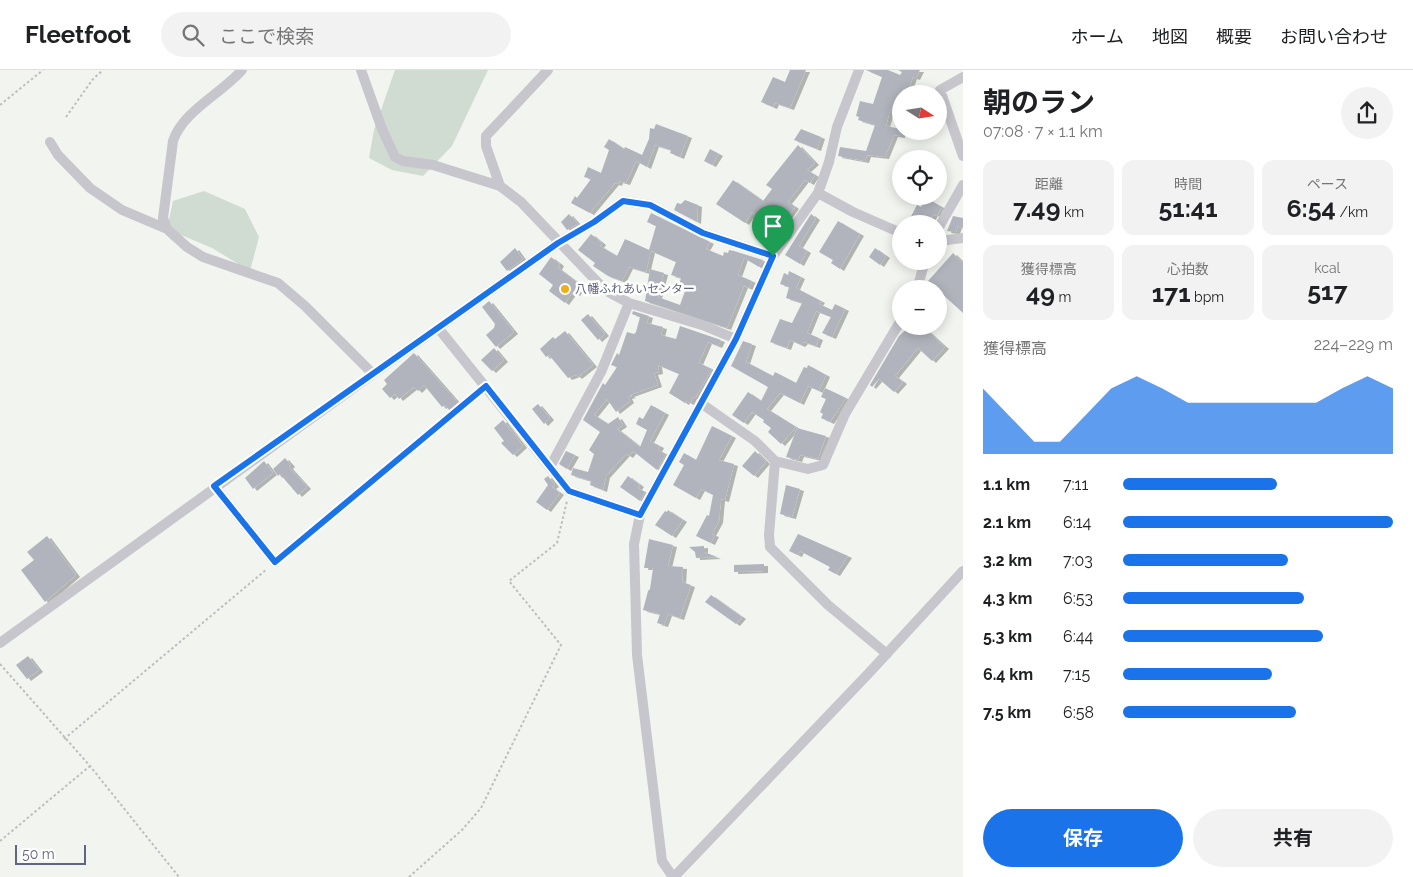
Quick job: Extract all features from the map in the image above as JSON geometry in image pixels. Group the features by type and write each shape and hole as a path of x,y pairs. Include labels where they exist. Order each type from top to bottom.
{"street":[{"path":"167,229 163,218 172,141 176,131 187,116 220,92 242,70"},
{"path":"361,70 382,129 395,157 413,163 433,165 500,186 521,202 558,243 605,290 629,303 702,325 736,339"},
{"path":"500,186 486,146 486,136 548,70"},
{"path":"859,70 837,127 829,162 818,193 773,256 736,339 640,515 634,544 636,655 662,861 674,877 886,654 963,570"},
{"path":"963,77 940,90 963,156"},
{"path":"50,142 58,155 90,188 122,210 167,229 187,247 203,257 278,284 305,306 373,374"},
{"path":"946,215 963,185"},
{"path":"818,193 853,212 892,229"},
{"path":"0,643 214,486 439,329 558,243 594,222 623,201 650,205 703,233 773,256"},
{"path":"947,240 963,238"},
{"path":"550,467 601,372 629,303"},
{"path":"439,329 569,491 640,515"},
{"path":"702,404 756,442 775,461 808,469 823,465 845,414 892,335"},
{"path":"775,461 769,535 770,547 828,605 886,654"},
{"path":"214,486 275,562"}],"path":[{"path":"0,105 43,70"},
{"path":"66,116 93,79 103,70"},
{"path":"64,739 486,386"},
{"path":"409,877 462,830 481,808 561,646 509,581 556,543 569,491"},
{"path":"0,664 64,739 90,766 180,877"},
{"path":"0,841 90,766"}],"shaded area":[{"path":"395,70 488,70 452,146 423,176 392,170 369,158 374,130"},
{"path":"204,191 245,209 259,237 250,271 212,248 167,229 173,201"}],"building":[{"path":"790,70 806,70 790,108 775,103 773,107 761,102 773,77 785,82"},
{"path":"866,70 888,70 900,75 902,72 898,70 920,70 916,78 913,77 910,85 892,85 892,111 890,110 886,126 892,127 892,140 885,157 867,155 865,161 838,156 840,147 866,151 875,125 858,120 859,117 856,116 860,101 873,104 882,77"},
{"path":"656,124 688,136 680,157 670,153 671,150 655,145 647,167 636,161 626,183 619,181 618,184 615,183 590,213 571,203 591,179 584,177 588,167 601,173 609,150 604,147 609,139 624,149 625,147 642,155 649,139 650,128 654,129"},
{"path":"801,129 821,137 817,149 794,140"},
{"path":"798,145 815,163 807,170 815,175 810,183 805,180 788,202 795,207 788,217 765,205 757,216 752,212 745,223 716,204 733,180 763,201 772,189 766,185"},
{"path":"710,149 719,154 712,165 704,161"},
{"path":"685,200 698,205 697,222 674,210 677,203 681,204"},
{"path":"917,205 921,207 922,205 938,205 942,207 938,215 912,215"},
{"path":"651,213 710,242 706,249 723,256 724,252 728,253 729,250 763,260 759,267 744,258 738,275 752,281 749,288 744,286 727,328 645,301 650,269 664,273 658,297 680,305 685,291 678,288 681,278 671,275 676,262 651,251 646,272 629,267 622,281 608,276 593,266 595,263 578,250 591,234 602,243 600,246 617,256 625,239 649,250 656,226 647,222"},
{"path":"569,214 578,224 567,230 561,222"},
{"path":"811,214 816,218 799,246 807,251 800,264 785,255"},
{"path":"953,216 963,218 963,228 958,226 956,232 947,231"},
{"path":"838,221 860,234 840,269 831,263 833,260 819,252"},
{"path":"515,248 523,259 507,271 500,262"},
{"path":"875,248 886,256 880,265 869,257"},
{"path":"953,253 963,263 963,313 947,298 947,280 929,280 938,270 947,270 947,260"},
{"path":"551,257 560,264 558,268 582,286 576,294 573,292 565,303 549,291 553,285 539,274"},
{"path":"789,271 801,277 796,288 821,301 819,304 832,310 835,304 845,309 832,337 822,333 831,317 816,311 807,333 819,338 816,346 804,342 801,345 790,340 787,348 770,342 780,319 792,323 802,303 786,298 789,287 780,284 784,273 788,275"},
{"path":"489,301 514,332 496,347 486,335 494,328 495,324 482,307"},
{"path":"633,311 649,316 647,323 663,327 661,335 676,339 680,326 721,340 718,346 708,342 699,363 712,369 690,403 686,401 685,403 669,393 679,374 658,365 659,372 654,373 658,385 630,395 632,396 628,397 630,401 616,412 607,399 594,415 608,424 618,417 623,425 617,429 640,447 647,430 636,424 639,417 643,419 651,405 665,413 650,441 660,446 658,450 666,454 657,470 633,451 629,456 626,454 606,476 603,490 590,485 591,481 571,475 573,468 588,472 594,454 589,450 600,432 583,420 603,383 605,385 617,367 611,365 617,353 619,355 627,332 634,334 636,332 640,317 632,314"},
{"path":"588,314 605,334 598,340 581,320"},
{"path":"565,331 593,365 578,377 576,375 568,378 549,355 546,357 540,349 553,337 555,339"},
{"path":"932,335 945,347 932,361 918,348 895,376 903,382 894,392 879,379 872,387 870,385 899,336"},
{"path":"743,341 752,344 746,362 773,376 775,372 796,383 804,367 807,368 808,365 826,375 819,391 808,386 800,403 780,393 767,409 796,427 781,444 768,432 771,428 763,422 764,420 752,412 744,423 732,415 748,392 761,401 768,387 731,366"},
{"path":"494,348 504,360 492,371 481,360"},
{"path":"414,353 458,403 449,410 445,405 442,407 424,385 418,391 414,387 399,399 395,394 390,398 382,389 387,384 384,380"},
{"path":"825,388 846,398 830,422 821,418 823,414 820,412 826,399 821,397"},
{"path":"538,404 550,418 544,424 532,409"},
{"path":"503,420 523,446 513,455 501,443 504,441 494,428"},
{"path":"712,426 732,436 719,460 734,464 725,500 721,499 719,521 712,534 715,535 711,543 696,536 707,515 709,516 713,495 701,489 696,498 673,485 684,465 679,462 684,453 696,460"},
{"path":"797,428 826,436 818,459 800,455 798,460 786,457"},
{"path":"566,451 575,455 567,469 559,464"},
{"path":"755,451 766,462 754,476 742,466"},
{"path":"285,458 291,465 289,467 307,487 298,495 280,474 278,476 273,469"},
{"path":"264,461 273,473 253,489 245,478"},
{"path":"548,476 555,485 552,487 560,493 547,510 536,502 548,485 544,479"},
{"path":"628,476 640,485 638,488 645,492 640,501 620,487"},
{"path":"786,485 800,489 792,517 780,514"},
{"path":"668,510 683,520 672,536 655,525 665,511 667,512"},
{"path":"798,534 848,556 836,574 828,570 830,567 800,551 798,555 789,551"},
{"path":"47,536 76,575 45,602 21,570 34,560 27,552"},
{"path":"649,539 673,545 668,566 683,567 682,582 691,585 680,618 668,614 664,625 657,623 660,614 643,610 650,589 653,568 644,568"},
{"path":"704,546 704,552 717,557 696,558 695,552 689,547"},
{"path":"764,564 764,571 734,572 734,565"},
{"path":"711,595 742,617 736,624 705,602"},
{"path":"28,656 39,670 27,679 16,665"}],"place":[{"name":"八幡ふれあいセンター","path":"565,289"}],"route":[{"path":"623,201 650,205 703,233 773,256 736,339 640,515 569,491 486,386 275,562 214,486 439,329 558,243 594,222 623,201"}]}
